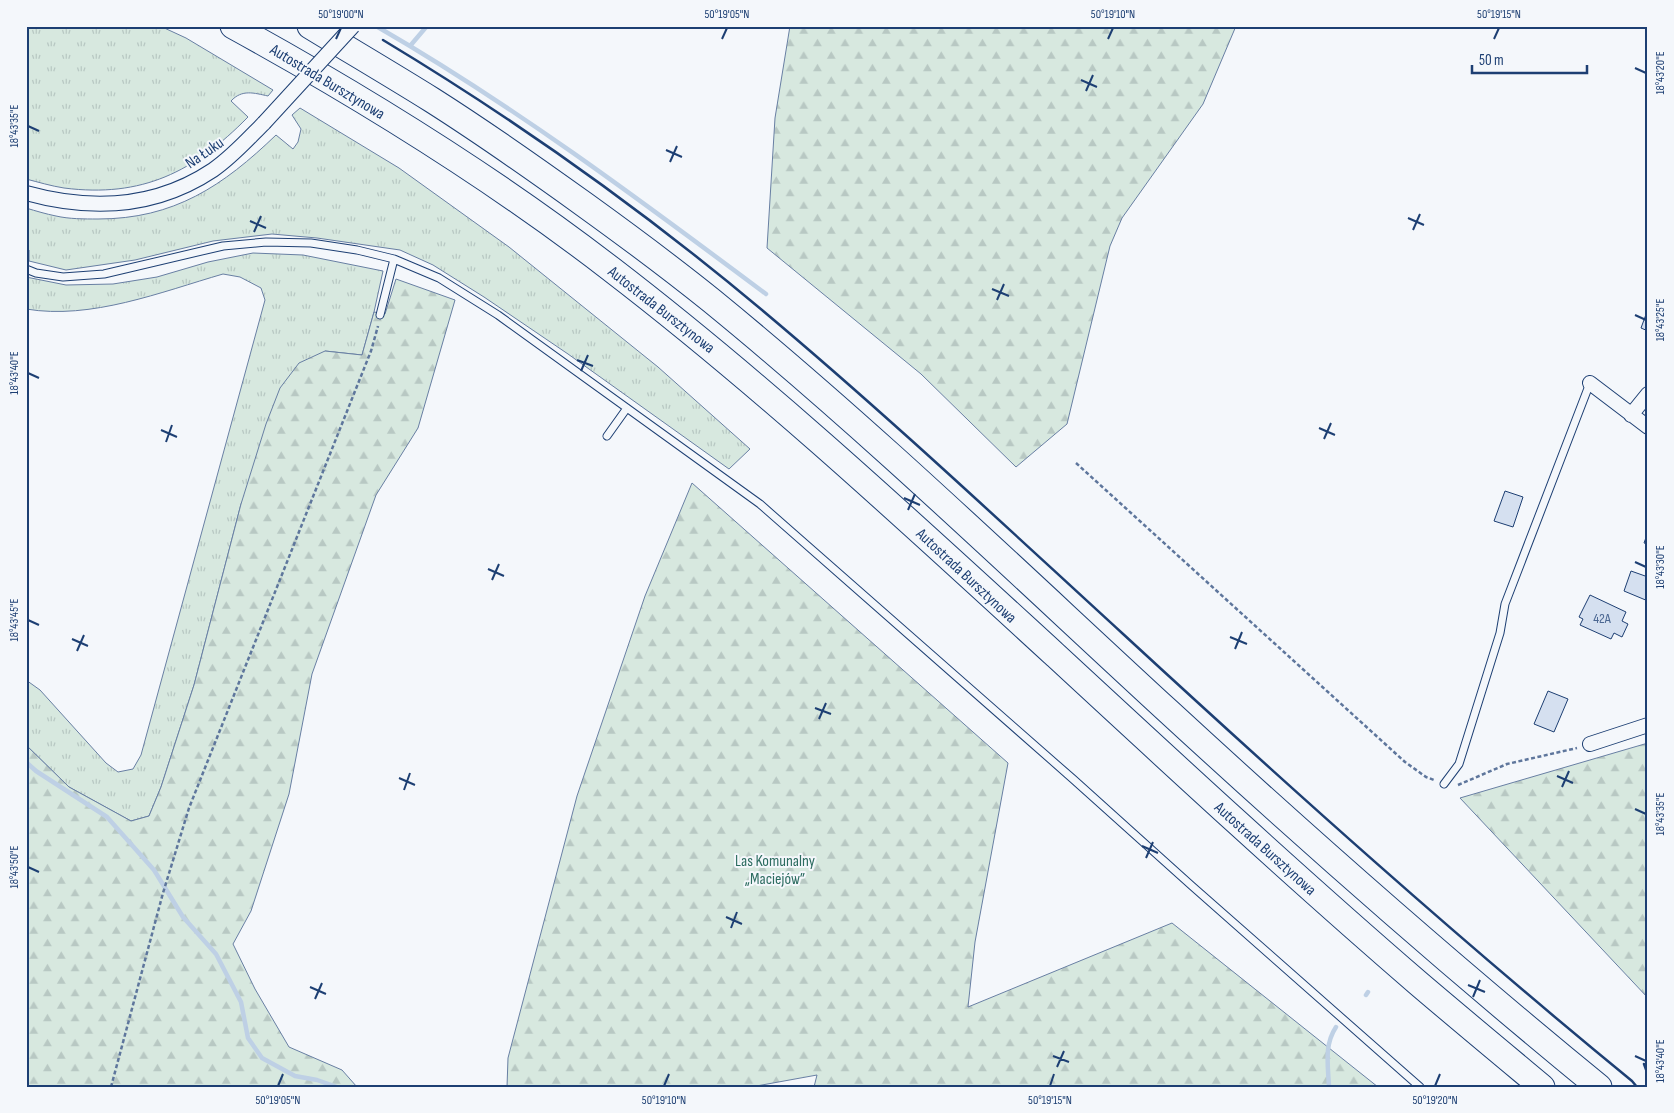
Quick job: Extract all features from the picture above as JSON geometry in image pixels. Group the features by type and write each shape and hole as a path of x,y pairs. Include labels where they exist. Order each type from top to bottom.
{"highway":[{"name":"Autostrada Bursztynowa","path":"233,26 283,53 418,134 521,203 608,266 689,329 860,477 1310,887 1420,984 1542,1087"},
{"path":"310,26 434,101 541,173 631,238 711,300 885,450 1170,713 1323,851 1440,954 1599,1087"}],"street":[{"name":"Na Łuku","path":"26,193 69,203 94,205 120,204 166,193 185,186 213,170 229,158 264,123 353,26"},
{"path":"1590,383 1648,427"},
{"path":"1631,415 1648,394"},
{"path":"1590,744 1648,725"}],"lane":[{"path":"26,269 36,273 63,277 104,274 223,246 266,242 311,243 357,250 394,259 439,278 498,315 760,504 1038,747 1420,1087"},
{"path":"380,314 394,259"},
{"path":"1444,784 1460,764 1500,633 1505,604 1590,383"},
{"path":"607,436 627,408"}],"path":[{"path":"111,1087 166,882 189,808 371,351 380,314"},
{"path":"1076,463 1405,762 1426,777 1444,784 1461,785 1507,764 1590,744"}],"green space":[{"path":"26,26 160,26 186,38 273,90 268,96 244,93 235,97 231,101 248,117 207,153 165,177 118,189 92,190 64,188 45,184 26,179"},
{"path":"790,26 1236,26 1203,104 1122,218 1110,246 1067,424 1016,467 921,374 767,248 775,118"},
{"path":"300,108 399,168 509,247 658,367 750,449 729,469 568,354 484,297 433,265 400,250 317,238 272,234 213,241 135,260 66,270 29,261 29,250 26,249 26,208 61,217 98,219 150,213 174,206 196,196 237,170 276,135 293,149 298,142 301,129 292,115"},
{"path":"253,253 303,255 383,271 362,355 325,351 241,504 194,685 161,787 149,816 131,821 69,787 26,745 26,680 40,690 106,763 118,772 133,769 141,755 265,300 261,288 240,277 223,274 151,296 101,308 75,311 26,309 26,277 66,285 113,284 157,277 208,262"},
{"path":"396,279 455,300 418,428 376,495 312,674 289,794 251,911 233,944 255,989 289,1047 342,1070 357,1087 26,1087 26,745 69,787 131,821 149,816 161,787 194,685 241,504 266,424 280,388 299,363 325,351 362,355 374,312 385,314"},
{"name":"Las Komunalny „Maciejów”","path":"692,483 1008,763 975,942 968,1007 1172,923 1378,1087 814,1087 817,1075 751,1087 507,1087 508,1058 577,796 645,596"},
{"path":"1648,743 1648,998 1460,798"}],"building":[{"path":"1648,309 1648,331 1641,328"},
{"path":"1505,491 1523,497 1513,527 1494,521"},
{"path":"1648,532 1648,544 1644,543"},
{"path":"1631,571 1648,577 1648,601 1624,591"},
{"path":"1590,595 1626,612 1622,621 1628,624 1622,637 1614,633 1611,639 1580,625 1583,619 1579,617"},
{"path":"1548,691 1568,699 1554,732 1534,724"}],"waterway":[{"path":"376,26 477,88 575,154 766,294"},
{"path":"410,46 427,26"},
{"path":"26,762 36,771 107,817 154,870 183,917 216,954 241,1002 248,1038 262,1058 295,1076 317,1080 337,1087"},
{"path":"1329,1087 1328,1048 1336,1027"}],"wall":[{"path":"383,40 482,102 578,168 672,237 762,310 899,429 1373,860 1637,1087"},
{"path":"1644,1064 1648,1075"}]}
